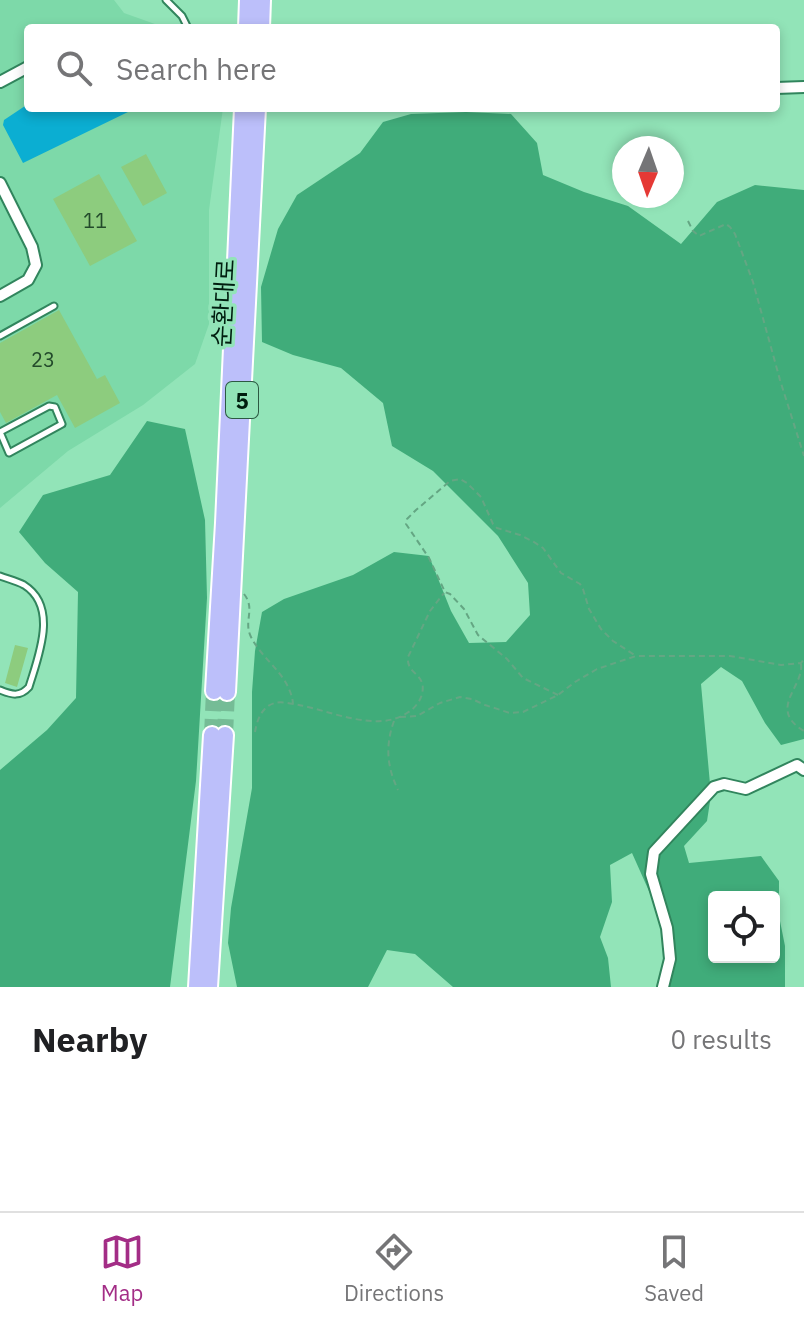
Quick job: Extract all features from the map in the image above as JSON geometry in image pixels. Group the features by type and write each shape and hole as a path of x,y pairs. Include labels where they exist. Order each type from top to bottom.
{"main road":[{"path":"247,24 248,0"},
{"path":"261,24 262,0"},
{"name":"순환대로","path":"243,112 220,692 257,112"},
{"path":"197,987 218,735 209,987"}],"street":[{"path":"0,82 24,69"},
{"path":"780,88 804,87"},
{"path":"0,183 32,247 36,265 28,280 0,296"},
{"path":"663,987 670,959 667,928 651,874 654,852 714,787 724,784 746,789 797,765 804,770"}],"lane":[{"path":"166,0 186,24"},
{"path":"0,336 54,306"},
{"path":"49,406 55,407 62,421 62,424 9,453 0,432 49,406"},
{"path":"0,576 23,584 32,591 42,609 43,621 41,646 29,687 18,695 0,690"}],"path":[{"path":"688,221 699,236 726,224 735,234 753,282 804,456"},
{"path":"558,695 523,678 507,659 478,635 464,609 445,592 422,546 409,529 407,519 450,481 460,479 481,497 497,528 520,535 543,548 561,573 580,584 589,609 601,629 636,656"},
{"path":"240,592 249,601 250,636 287,682 293,704"},
{"path":"255,732 259,718 268,706 280,702 360,720 395,720 413,709 421,699 423,688 422,679 409,668 408,657 430,611 445,592"},
{"path":"400,717 417,716 440,703 460,697 499,711 516,713 529,710 558,695 583,676 636,656 730,656 781,665 801,663 804,659"},
{"path":"801,663 802,678 792,692 789,705 792,720 804,731"},
{"path":"395,720 388,756 398,790"}],"shaded area":[{"path":"0,0 114,0 124,13 155,24 24,24 24,112 222,112 209,210 209,324 195,364 143,405 68,451 0,508"},
{"path":"411,114 511,114 537,143 543,175 612,201 612,208 631,208 681,244 717,202 755,185 804,190 804,739 781,745 742,681 721,667 701,684 711,795 707,821 684,846 689,863 761,856 779,881 779,891 708,891 708,963 780,963 780,921 785,946 785,987 667,987 667,953 657,909 632,853 610,865 612,902 600,937 608,958 611,987 453,987 415,954 387,950 368,987 237,987 228,943 252,788 252,692 262,612 284,599 353,575 394,552 429,556 451,611 469,643 506,642 530,615 528,583 498,536 433,471 392,446 383,403 341,368 293,355 262,342 261,287 278,229 297,195 360,153 383,122"},
{"path":"147,421 185,429 205,520 207,598 196,781 170,987 0,987 0,770 47,730 76,698 78,592 45,563 19,532 43,495 110,475"}],"water":[{"path":"24,107 24,112 128,112 23,163 3,125 4,120"}],"building":[{"path":"146,154 167,193 143,206 121,167"},
{"path":"99,174 137,241 90,266 53,199"},
{"path":"59,310 97,379 105,375 120,403 75,428 57,395 6,423 0,412 0,343"},
{"path":"15,645 28,648 17,687 5,683"}],"tunnel":[{"path":"212,735 214,691"},
{"path":"225,735 227,692"}]}
